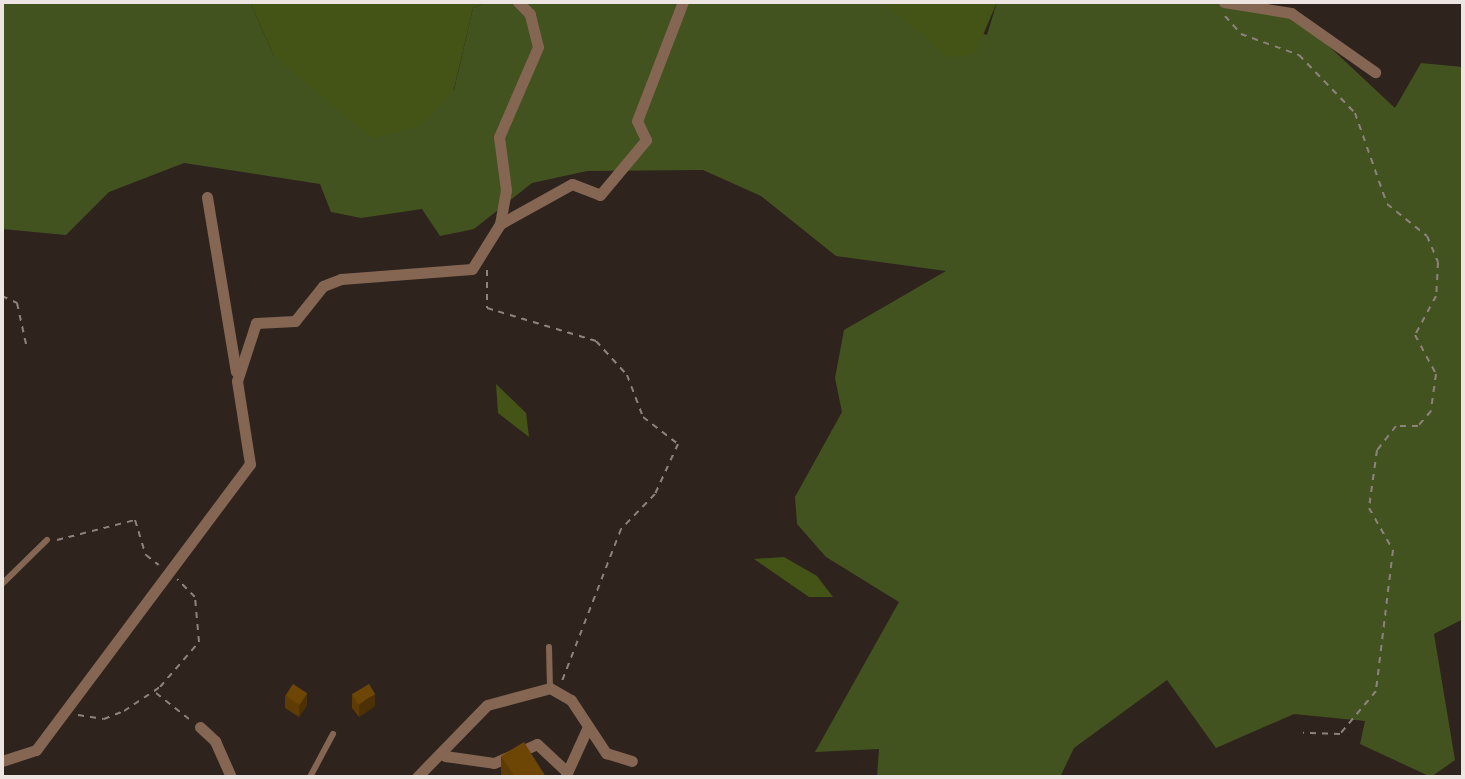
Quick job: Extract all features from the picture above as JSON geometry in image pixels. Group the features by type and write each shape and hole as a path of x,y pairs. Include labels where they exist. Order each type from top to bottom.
{"street":[{"path":"237,381 256,323 295,321 323,286 360,276 460,273 477,261 500,224 506,190 499,137 538,47 530,14 518,2"},
{"path":"500,224 572,184 600,195 646,140 637,121 683,2"},
{"path":"1224,8 1291,13 1375,72"},
{"path":"2,761 36,750 247,469 237,381 207,197"},
{"path":"417,777 445,756 487,705 550,686 571,700 587,729 606,753 632,761"},
{"path":"200,727 215,741 231,777"},
{"path":"445,756 494,763 537,744 566,774 587,729"}],"lane":[{"path":"2,584 47,540"},
{"path":"549,647 550,686"},
{"path":"310,777 333,734"}],"path":[{"path":"1224,8 1241,34 1299,55 1355,113 1387,204 1427,236 1438,262 1436,296 1415,335 1436,374 1431,411 1418,426 1396,426 1377,450 1369,508 1393,550 1376,691 1340,734 1303,733"},
{"path":"477,261 492,287 488,310 596,341 633,384 642,415 679,448 655,494 621,529 568,676 550,686"},
{"path":"2,296 17,303 26,344"},
{"path":"155,691 200,727"}],"green space":[{"path":"2,2 250,2 274,56 454,90 473,8 486,2 885,2 987,35 997,2 1242,2 1304,23 1395,108 1421,63 1463,67 1463,619 1434,634 1455,760 1431,777 1360,744 1365,721 1294,714 1216,748 1167,680 1074,748 1060,777 877,777 879,749 815,752 899,602 826,557 797,524 795,497 842,412 835,378 844,330 946,271 836,256 761,196 703,170 587,171 532,183 474,229 440,236 422,209 361,218 331,212 320,184 184,163 109,192 66,235 2,229"},
{"path":"250,2 486,2 473,8 454,89 424,124 372,139 274,56"},
{"path":"997,2 975,54 948,57 885,4"},
{"path":"496,384 526,413 529,437 498,413"},
{"path":"784,557 817,576 833,597 809,597 754,559"}],"building":[{"path":"293,684 307,693 300,705 285,696"},
{"path":"369,684 375,694 358,705 352,694"},
{"path":"524,742 546,777 515,777 501,756"}]}
